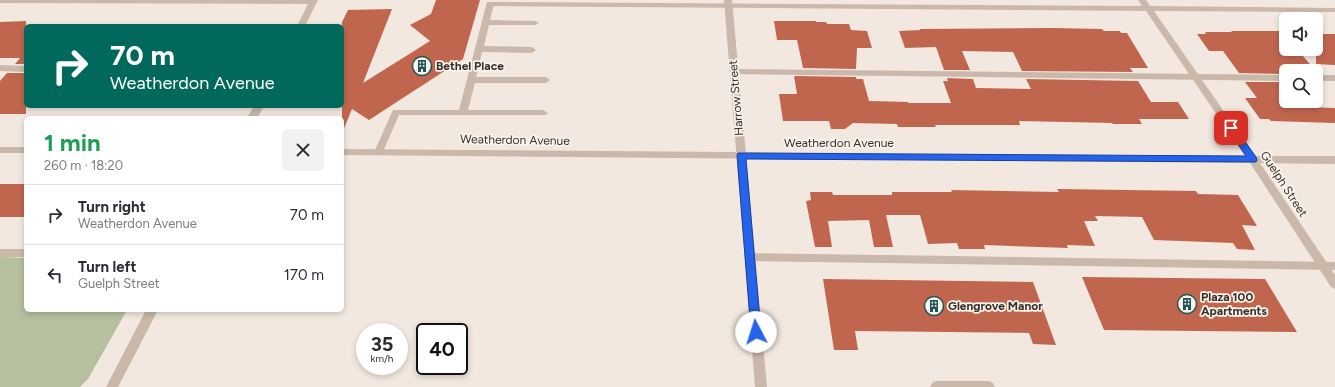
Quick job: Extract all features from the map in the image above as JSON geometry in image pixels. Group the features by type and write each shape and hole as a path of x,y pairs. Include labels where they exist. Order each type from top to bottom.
{"street":[{"name":"Guelph Street","path":"1142,0 1253,160 1335,284"},
{"path":"0,1 314,1 302,24"},
{"path":"463,113 490,4 728,3 1335,10"},
{"name":"Harrow Street","path":"728,3 761,387"},
{"path":"486,22 535,23"},
{"path":"479,49 532,50"},
{"path":"0,68 24,68"},
{"path":"734,72 1279,78"},
{"path":"1323,78 1335,78"},
{"path":"472,80 546,80"},
{"path":"379,152 396,112 543,113"},
{"path":"0,150 24,150"},
{"name":"Weatherdon Avenue","path":"344,152 1335,160"},
{"path":"0,253 24,253"},
{"path":"750,258 1335,266"},
{"path":"112,387 151,312"},
{"path":"936,387 989,387"}],"green space":[{"path":"0,257 24,258 24,312 126,312 88,379 80,387 0,387"}],"building":[{"name":"Bethel Place","path":"436,0 480,0 463,59 369,120 352,109 344,128 344,116 342,116 342,108 344,108 344,24 342,24 342,22 348,10 392,9 363,83 430,41 410,25 431,14"},
{"path":"26,21 26,24 24,24 24,64 15,64 20,58 0,58 0,22"},
{"path":"774,21 816,21 826,22 827,24 849,24 851,30 867,31 872,48 857,48 856,69 803,68 797,40 777,40"},
{"path":"920,29 1102,29 1104,31 1120,31 1121,33 1127,33 1148,68 1130,68 1133,72 1022,71 1013,52 962,51 970,70 944,70 936,47 905,48 899,31"},
{"path":"1231,31 1279,31 1279,56 1303,56 1310,64 1279,64 1279,74 1239,73 1223,51 1209,51 1197,34 1206,34 1205,32 1232,32"},
{"path":"1323,34 1335,34 1335,65 1316,64 1316,56 1323,56"},
{"path":"7,73 24,73 24,108 26,108 26,114 0,114 0,81"},
{"path":"794,76 856,77 856,79 863,79 869,101 908,103 951,103 943,81 948,81 947,78 973,79 976,88 1031,89 1026,79 1138,81 1151,102 1178,102 1189,119 1139,119 1142,124 1019,121 1020,125 935,125 936,127 898,127 897,124 853,123 845,129 831,129 829,121 783,121 779,94 797,94"},
{"path":"1245,82 1279,82 1279,108 1335,108 1335,123 1271,121 1269,119 1260,119 1245,98 1257,98"},
{"path":"0,184 24,184 24,217 0,217"},
{"path":"1057,189 1196,191 1198,194 1238,195 1257,226 1242,225 1255,250 1237,249 1233,243 1154,240 1142,217 1095,216 1098,221 1084,221 1095,246 1067,245 1068,248 984,245 985,249 959,249 957,243 928,244 920,215 886,215 893,247 874,247 869,220 828,221 832,247 815,247 806,201 811,200 810,192 832,192 833,195 892,195 892,192 952,192 951,190 1059,192"},
{"name":"Plaza 100 Apartments","path":"1082,277 1265,279 1297,332 1104,330"},
{"name":"Glengrove Manor","path":"823,279 1033,282 1056,345 1033,344 1029,333 855,331 858,350 834,350"}],"place":[{"name":"Bethel Place","path":"422,66"},
{"name":"Plaza 100 Apartments","path":"1187,304"},
{"name":"Glengrove Manor","path":"934,306"}],"route":[{"path":"756,332 741,155 1253,160 1231,128"}]}
